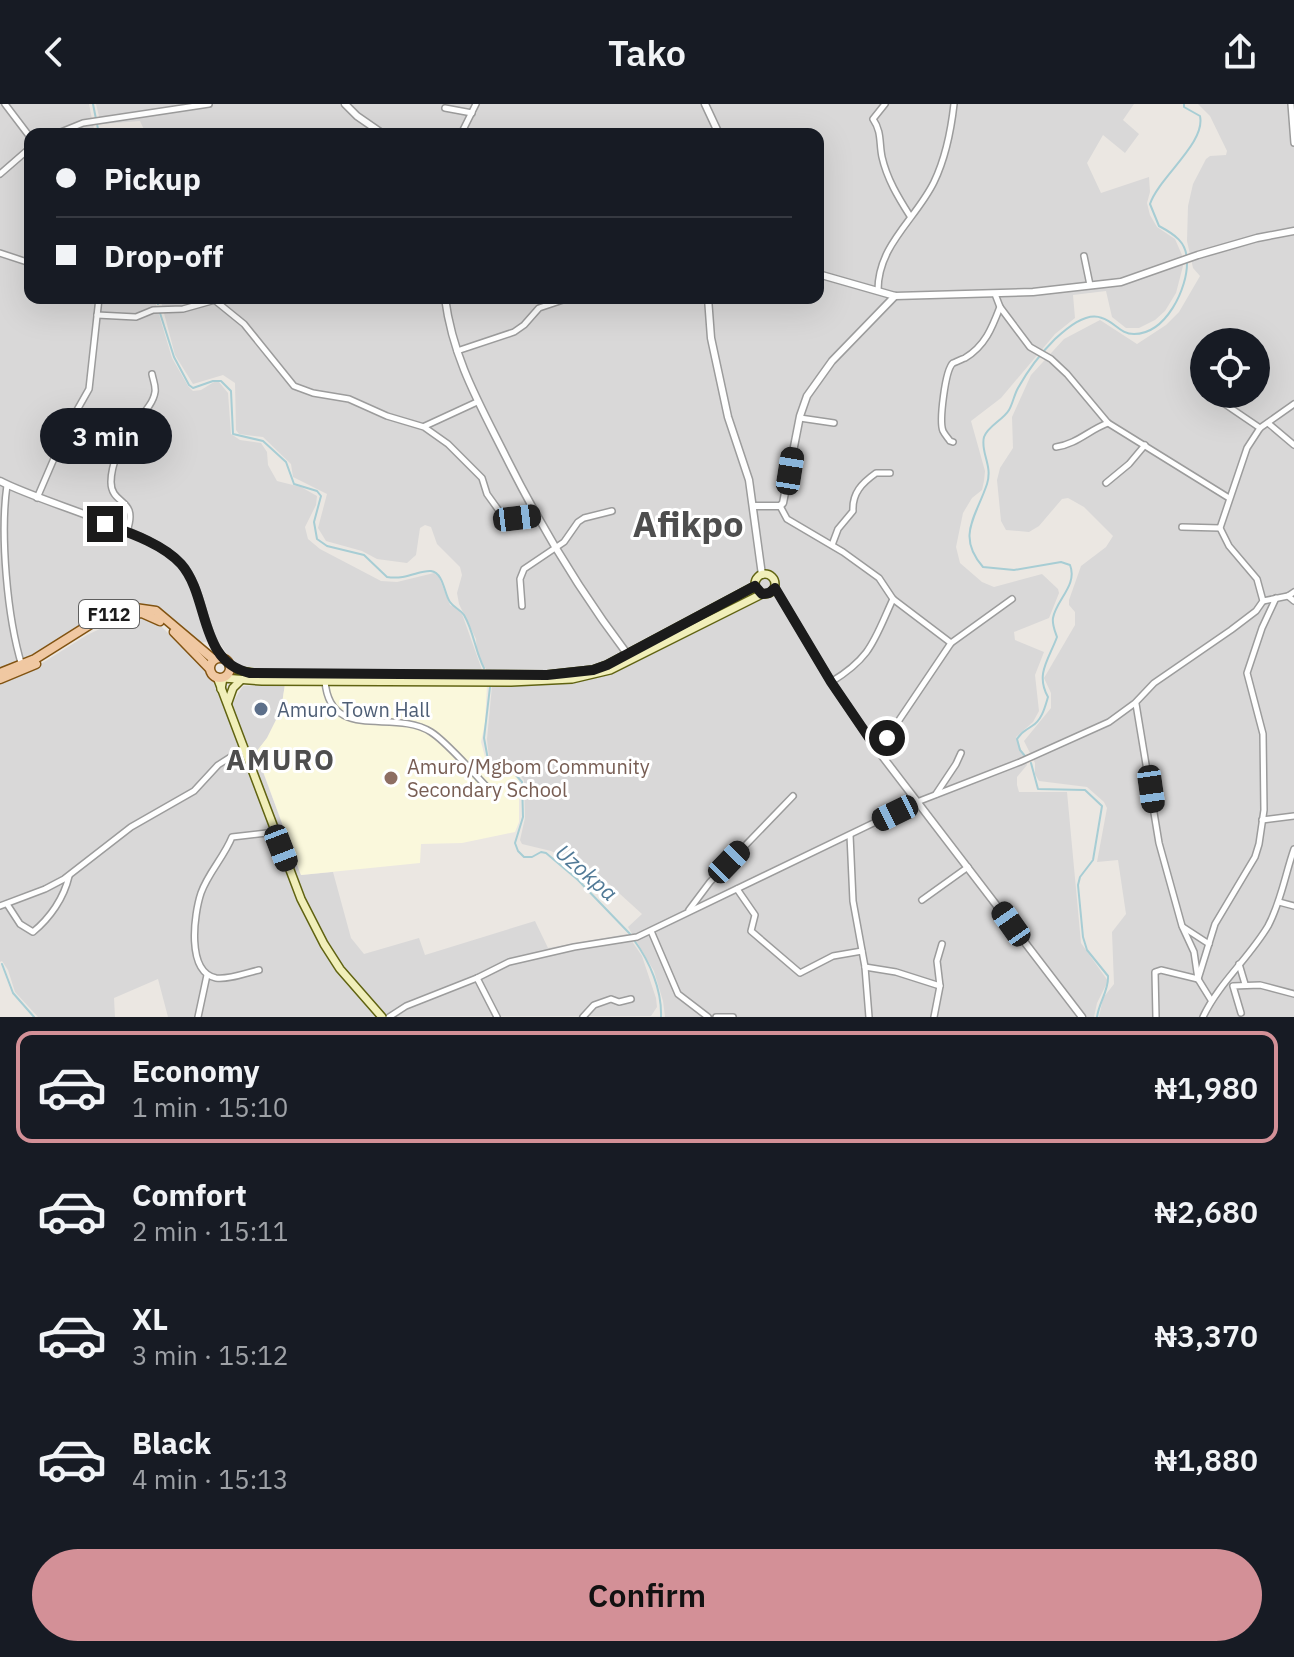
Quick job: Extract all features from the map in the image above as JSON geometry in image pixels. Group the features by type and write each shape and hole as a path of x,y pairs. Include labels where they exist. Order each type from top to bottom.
{"main road":[{"path":"220,678 240,681 548,681 594,675 775,588 772,577 762,575 755,586"},
{"path":"382,1017 340,969 301,899 221,689 220,678 211,663 226,662 240,671 260,674 547,675 593,670 630,657 755,586"},
{"path":"755,586 762,594"},
{"name":"F112","path":"0,673 23,668 97,620 128,607 156,611 199,648 211,663"},
{"name":"F112","path":"0,679 97,625 133,613 155,617 211,663"},
{"path":"220,678 229,672 226,662"},
{"path":"227,704 233,688 240,681"}],"street":[{"path":"5,104 24,129"},
{"path":"73,128 92,121 209,104"},
{"path":"345,104 374,128"},
{"path":"464,128 476,104"},
{"path":"705,104 716,128"},
{"path":"885,104 873,119 880,131 882,157 893,189 910,216"},
{"path":"880,309 879,273 891,243 928,191 940,168 951,129 954,104"},
{"path":"1291,104 1294,143"},
{"path":"445,108 472,113"},
{"path":"0,174 24,153"},
{"path":"824,276 895,296 995,294 1090,285 1121,282 1191,257 1294,231"},
{"path":"0,253 24,261"},
{"path":"1084,256 1090,285"},
{"path":"995,294 1000,307 1030,347 1067,374 1108,423 1229,498"},
{"path":"780,506 786,496 807,396 816,381 895,296"},
{"path":"37,498 68,426 89,389 98,304"},
{"path":"97,315 136,317 153,310 183,309 198,304"},
{"path":"219,304 244,324 294,386 313,393 349,399 387,416 424,427 473,466 484,482 487,494 505,519 537,516"},
{"path":"446,304 456,351 477,402 556,548 596,614 630,657"},
{"path":"456,351 514,332 539,308 551,304"},
{"path":"708,304 711,338 728,417 743,457 754,506 762,575"},
{"path":"953,442 943,428 949,369 953,363 981,346 1000,307"},
{"path":"127,532 132,517 113,491 111,482 123,442 152,400 155,385 152,374"},
{"path":"424,427 477,402"},
{"path":"1263,601 1257,579 1229,546 1220,528 1247,448 1260,428 1294,404"},
{"path":"1231,408 1260,428"},
{"path":"800,418 834,423"},
{"path":"1056,447 1071,445 1108,423"},
{"path":"1268,423 1294,445"},
{"path":"1106,483 1129,464 1145,445"},
{"path":"832,545 838,529 853,511 852,501 860,486 876,473 890,473"},
{"path":"23,668 3,561 3,483 127,532 179,561 191,579 213,645 226,662"},
{"path":"754,506 780,506"},
{"path":"780,506 787,519 832,545 879,578 893,599 951,643"},
{"path":"522,606 521,573 569,538 578,522 612,511"},
{"path":"1182,527 1220,528"},
{"path":"775,588 831,682 876,748 1082,1017"},
{"path":"389,1017 406,1006 509,962 574,947 630,940 917,802 1020,762 1109,722 1135,703 1154,683 1256,611 1263,601 1291,594 1294,601"},
{"path":"1198,979 1219,916 1255,857 1265,790 1263,734 1247,673 1276,598"},
{"path":"831,682 853,668 868,651 893,599"},
{"path":"876,748 887,738 951,643 1012,599"},
{"path":"199,648 206,645 209,634"},
{"path":"211,663 213,645"},
{"path":"325,680 329,703 337,712 353,720 394,721 430,732 489,789"},
{"path":"1135,703 1159,843 1182,926 1194,952 1198,979 1211,1000"},
{"path":"70,875 63,894 33,932 20,924 3,905 45,889 70,875 122,833 194,791 218,765 243,749"},
{"path":"936,795 961,753"},
{"path":"688,911 710,882 793,796"},
{"path":"1262,820 1294,816"},
{"path":"259,970 220,979 207,974 195,960 195,920 205,885 223,858 232,837 275,832"},
{"path":"850,835 853,901 865,967 869,1017"},
{"path":"1203,1017 1211,1000 1268,924 1279,902 1294,849"},
{"path":"922,900 968,866"},
{"path":"737,889 755,915 751,931 800,973 833,956 862,951"},
{"path":"1279,902 1294,906"},
{"path":"1182,926 1209,944"},
{"path":"651,931 678,994 708,1017"},
{"path":"934,1017 940,986 937,961 942,944"},
{"path":"1239,964 1245,984"},
{"path":"865,967 896,972 940,986"},
{"path":"1156,1017 1155,972 1161,970 1198,979"},
{"path":"198,1017 207,974"},
{"path":"477,978 497,1017"},
{"path":"1227,980 1233,986 1241,1013"},
{"path":"1233,986 1245,984 1294,994"},
{"path":"583,1017 594,1005 611,999 619,1002 631,999"},
{"path":"716,1017 733,1017"}],"shaded area":[{"path":"0,104 89,104 94,128 24,128 24,304 156,304 172,358 188,386 193,391 201,390 219,382 228,393 231,434 240,440 261,443 277,481 301,487 317,496 305,527 308,539 320,549 381,581 397,582 434,573 439,577 450,605 461,611 482,670 245,669 231,660 217,639 200,643 157,607 138,603 104,613 35,656 0,669"},
{"path":"96,104 1134,104 1123,120 1139,134 1125,153 1103,135 1087,163 1101,193 1149,177 1147,203 1150,215 1157,227 1175,239 1182,255 1183,266 1176,293 1165,311 1139,328 1126,328 1112,317 1106,291 1073,295 1075,318 1055,334 1001,398 971,421 985,471 984,481 982,490 972,498 963,513 956,547 960,563 982,582 994,587 1042,574 1058,589 1049,618 1014,632 1015,640 1044,652 1035,675 1039,711 1033,722 1016,737 1027,765 1017,777 1017,785 1019,792 1067,792 1081,943 1108,981 1094,1017 665,1017 654,971 628,927 642,914 598,874 551,851 522,844 520,840 525,818 524,780 517,772 494,766 489,758 487,739 492,686 477,654 476,639 459,604 460,567 437,544 431,527 425,525 420,528 416,555 407,563 377,559 362,551 326,541 318,528 327,494 293,477 291,464 263,437 239,434 236,430 235,383 223,375 193,384 175,355 162,304 824,304 824,128 143,128 140,121 101,124"},
{"path":"1198,104 1294,104 1294,1017 1099,1017 1103,998 1114,984 1112,932 1126,914 1118,860 1097,862 1107,808 1087,787 1039,781 1035,763 1024,741 1051,708 1051,693 1044,678 1075,625 1075,612 1069,600 1081,566 1106,547 1113,536 1084,507 1068,498 1062,499 1039,526 1029,532 1006,530 1001,521 997,480 1000,468 1013,448 1012,417 1031,375 1064,339 1100,320 1137,344 1166,325 1179,312 1200,276 1193,268 1187,241 1188,206 1193,184 1206,159 1226,155 1227,151 1210,116"},
{"path":"125,617 146,617 158,623 211,677 223,705 233,702 243,686 285,684 281,710 256,753 301,875 333,872 351,938 364,954 419,938 425,955 535,921 548,948 627,934 642,956 656,998 657,1007 651,1016 168,1017 158,979 114,998 115,1017 38,1017 15,992 8,970 0,962 0,683 28,672 87,635"},
{"name":"Amuro/Mgbom Community Secondary School","path":"285,684 487,685 481,742 488,768 514,775 519,781 519,822 515,832 462,843 421,844 420,863 301,875 256,752 281,710"}],"waterway":[{"path":"93,104 98,128"},
{"path":"1025,756 1017,739 1038,720 1046,705 1048,697 1043,674 1057,637 1053,618 1069,586 1072,572 1070,565 1061,562 1014,570 983,567 975,556 971,546 971,526 988,477 984,437 1009,410 1018,388 1035,362 1070,326 1096,316 1129,333 1146,332 1173,308 1184,284 1185,249 1179,239 1159,226 1150,204 1189,149 1200,126 1200,116 1184,104"},
{"path":"160,313 174,357 189,385 193,388 221,381 231,391 233,434 263,441 286,462 294,484 317,491 321,496 314,522 317,539 327,546 364,555 387,577 426,571 439,576 450,602 467,621 484,668"},
{"name":"Uzokpa","path":"490,687 484,738 489,765 515,774 522,782 523,817 515,843 518,851 524,857 546,853 578,880 631,935"},
{"path":"1031,763 1038,789 1085,790 1102,806 1093,860 1080,877 1078,885 1087,950 1108,976 1097,1017"},
{"name":"Uzokpa","path":"634,940 654,977 661,1017"},
{"path":"2,964 13,993 34,1017"}],"place":[{"name":"Amuro Town Hall","path":"261,709"},
{"name":"Amuro/Mgbom Community Secondary School","path":"391,778"}],"district":[{"name":"Afikpo","path":"688,523"},
{"name":"AMURO","path":"281,759"}],"route":[{"path":"105,524 163,550 179,561 191,579 213,645 229,665 250,673 547,675 593,670 755,586 762,594 775,588 831,682 876,748 887,738"}]}
